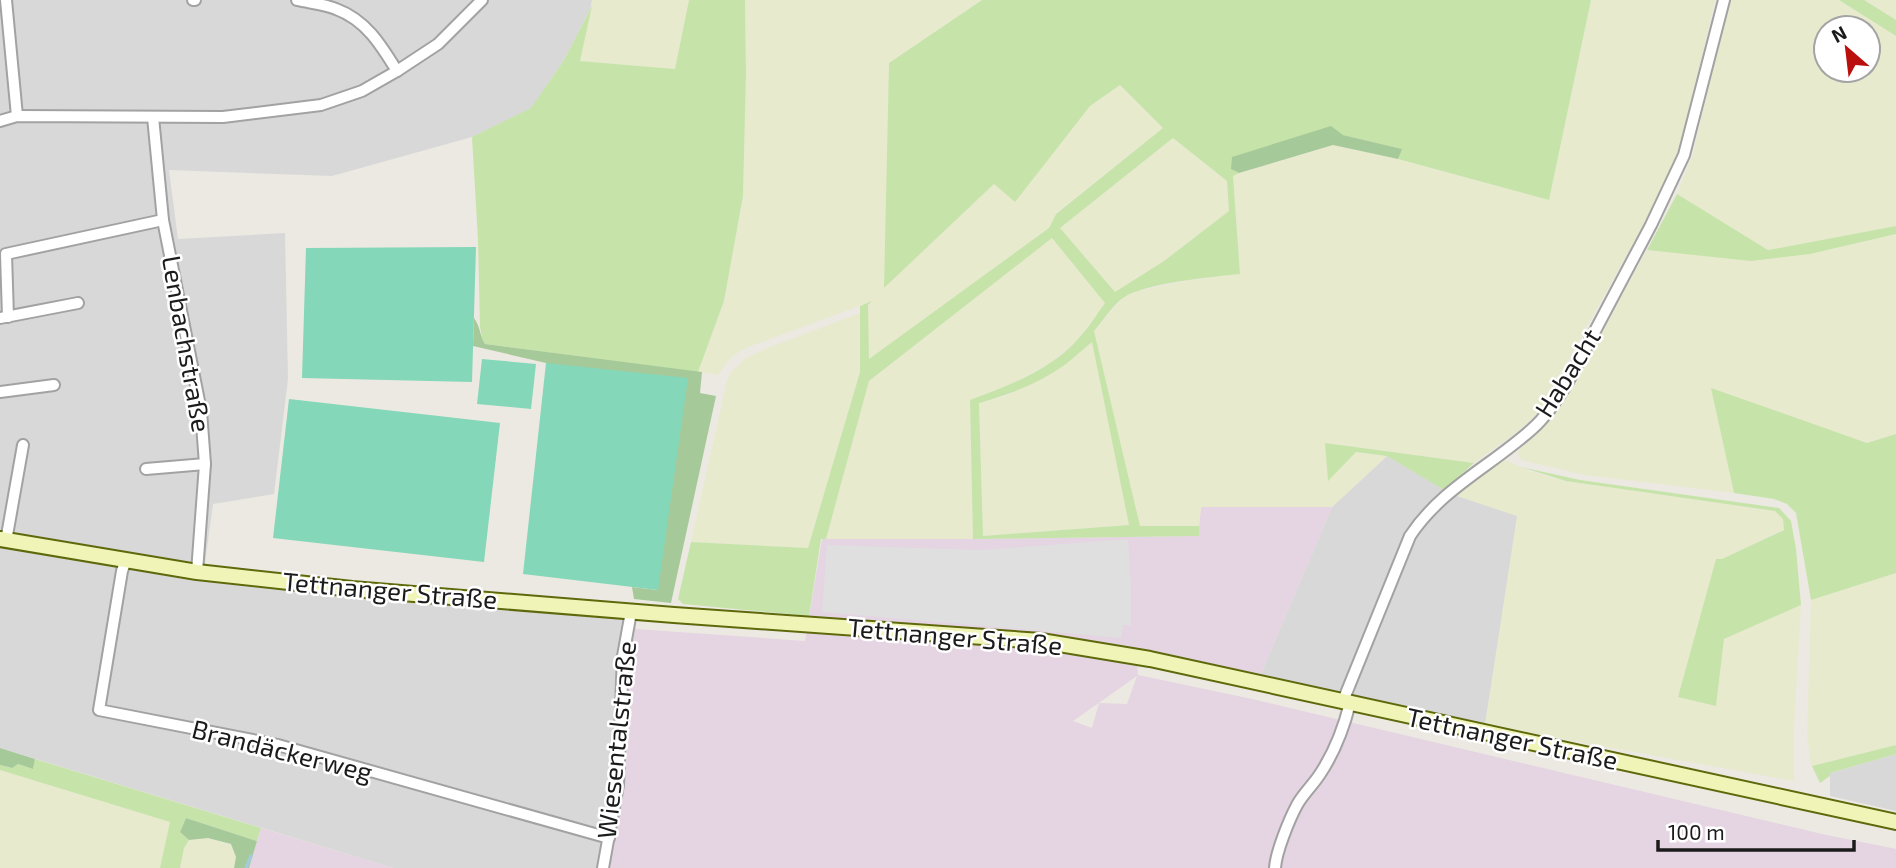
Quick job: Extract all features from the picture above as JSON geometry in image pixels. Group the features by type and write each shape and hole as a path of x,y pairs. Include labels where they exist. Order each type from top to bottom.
{"main road":[{"name":"Tettnanger Straße","path":"3,540 197,572 352,589 1041,641 1150,659 1896,822"}],"street":[{"path":"0,121 17,116 223,117 321,105 362,91 397,71 438,44 482,0"},
{"name":"Habacht","path":"1275,868 1275,858 1297,805 1335,747 1347,716 1346,702 1410,536 1420,520 1449,492 1532,429 1554,405 1657,213 1684,155 1693,127 1724,0"},
{"path":"4,1 17,116"},
{"path":"302,1 334,8 356,18 377,38 397,71"},
{"name":"Lenbachstraße","path":"153,117 163,220 201,411 205,464 197,572"},
{"path":"78,303 4,317 3,254 163,220"},
{"path":"0,392 54,385"},
{"path":"3,540 23,445"},
{"path":"146,469 205,464"},
{"name":"Brandäckerweg","path":"125,560 99,710 278,745 609,838"},
{"name":"Wiesentalstraße","path":"603,868 618,785 623,656 631,612"}],"shaded area":[{"path":"0,0 592,0 592,6 564,60 531,109 472,137 332,176 169,170 178,239 285,233 288,379 274,494 213,504 203,578 628,611 636,629 605,868 393,868 0,748"},
{"path":"1387,456 1454,495 1518,515 1485,725 1260,676 1332,507"},
{"path":"1201,507 1332,507 1260,676 1136,651 1138,675 1252,699 1822,834 1896,849 1896,868 605,868 636,629 805,641 822,539 1198,536","holes":["1137,676 1127,704 1099,703 1092,728 1073,721"]},
{"path":"1128,539 1131,625 1123,625 1121,638 822,612 827,545 981,550"},
{"path":"1896,754 1896,811 1830,796 1830,773"},
{"path":"261,828 393,868 249,868"}],"green space":[{"path":"592,0 689,0 675,69 580,61"},
{"path":"689,0 745,0 743,196 724,301 698,372 485,344 480,327 472,137 531,108 564,60 592,6 580,61 675,69"},
{"path":"745,0 982,0 889,63 885,287 994,184 1015,201 1090,106 1120,85 1163,128 1056,213 1049,228 868,360 870,302 746,348 730,358 718,375 698,372 724,301 743,196"},
{"path":"982,0 1591,0 1549,200 1398,159 1401,149 1343,135 1231,169 1239,173 1233,176 1240,274 1179,282 1133,293 1119,301 1094,331 1140,526 1199,526 1199,536 973,539 970,400 1014,383 1056,359 1079,338 1105,303 1052,238 869,381 826,539 821,539 809,616 683,604 678,599 691,542 808,548 860,372 860,306 872,301 868,305 869,359 1049,228 1056,214 1163,128 1120,85 1090,106 1015,202 994,184 884,288 889,63","holes":["1173,138 1227,181 1229,211 1164,261 1115,292 1060,228","1092,342 1129,525 983,536 979,403 1046,377"]},
{"path":"1591,0 1715,0 1678,159 1539,412 1517,432 1474,463 1325,443 1356,452 1387,456 1332,507 1201,507 1199,526 1140,527 1093,332 1122,299 1137,291 1240,273 1233,175 1333,145 1398,159 1549,200"},
{"path":"1729,0 1839,0 1861,14 1812,14 1812,84 1882,84 1882,27 1896,36 1896,226 1768,250 1677,194 1693,154"},
{"path":"1839,0 1864,0 1896,20 1896,36 1882,27 1882,14 1861,14"},
{"path":"1864,0 1896,0 1896,20"},
{"path":"1331,126 1343,135 1402,149 1398,159 1333,145 1239,173 1231,169 1232,157"},
{"path":"1173,138 1227,181 1229,211 1164,261 1115,292 1060,228"},
{"path":"1677,194 1768,250 1896,226 1896,234 1810,254 1751,261 1647,250"},
{"path":"1896,234 1896,434 1867,443 1712,389 1734,493 1585,475 1521,460 1517,452 1546,423 1571,391 1646,251 1810,254"},
{"path":"1052,237 1106,302 1078,340 1048,364 1010,385 970,401 973,539 826,539 869,381"},
{"path":"476,247 472,382 302,378 306,248"},
{"path":"860,313 860,372 808,548 691,542 727,381 732,371 746,358 765,349"},
{"path":"474,318 485,344 702,372 700,393 716,396 671,603 634,599 632,587 657,590 546,363 473,346"},
{"path":"1092,342 1129,525 983,536 979,403 1006,396 1067,363"},
{"path":"482,359 536,364 531,409 477,404"},
{"path":"546,363 688,378 658,590 523,574"},
{"path":"1711,388 1867,443 1896,434 1896,573 1811,600 1796,513 1787,504 1774,499 1734,493"},
{"path":"289,399 500,423 484,562 273,538"},
{"path":"1325,443 1474,463 1444,490 1387,456 1356,452 1328,481"},
{"path":"1503,459 1532,472 1566,481 1775,511 1783,519 1784,529 1722,559 1678,696 1716,706 1724,639 1801,605 1794,726 1794,781 1485,725 1517,516 1454,495"},
{"path":"1521,467 1580,480 1779,508 1791,521 1801,605 1724,639 1716,706 1678,697 1716,559 1722,559 1784,530 1783,519 1775,511 1566,481"},
{"path":"1896,573 1896,745 1811,766 1807,736 1811,600"},
{"path":"1896,745 1896,754 1830,773 1830,776 1820,783 1812,766"},
{"path":"0,748 35,759 33,769 18,764 12,768 0,765"},
{"path":"35,759 261,828 257,841 186,818 180,832 189,840 184,848 180,868 160,868 170,822 0,770 0,765 11,768 18,764 33,769"},
{"path":"0,770 171,822 160,868 0,868"},
{"path":"186,818 257,841 249,868 234,868 236,857 231,844 208,838 189,840 180,832"},
{"path":"208,838 231,845 236,857 234,868 180,868 184,848 189,840"}],"waterway":[{"path":"246,868 251,856"}]}
